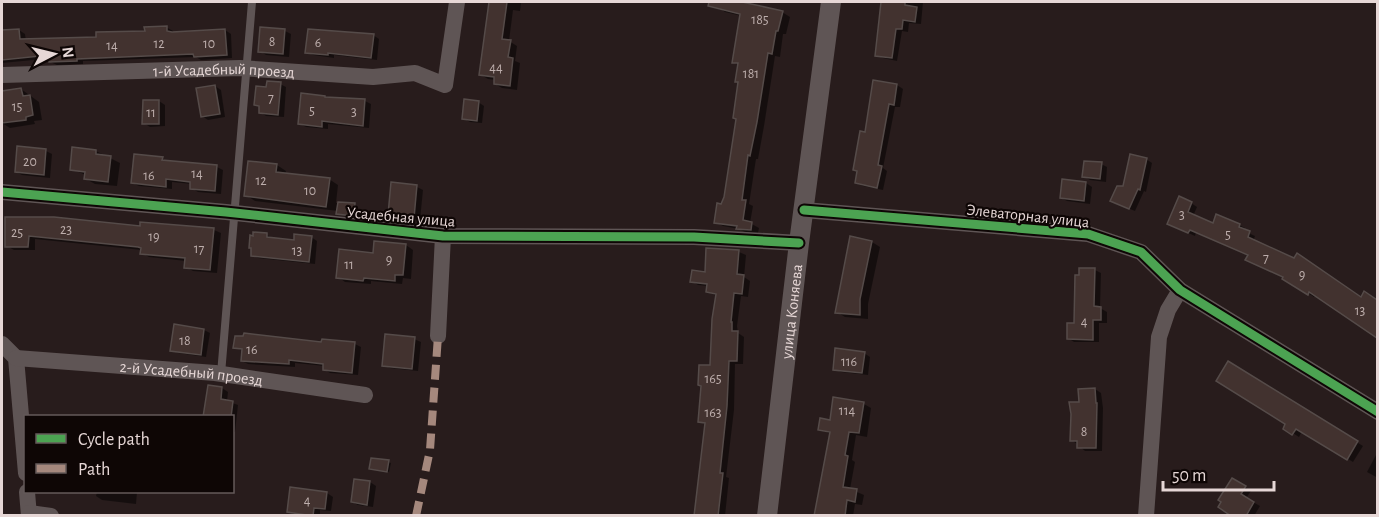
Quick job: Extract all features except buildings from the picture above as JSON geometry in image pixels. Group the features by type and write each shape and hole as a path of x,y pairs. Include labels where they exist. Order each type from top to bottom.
{"street":[{"name":"1-й Усадебный проезд","path":"2,75 247,68 373,77 415,73 445,85 457,2"},
{"name":"улица Коняева","path":"767,516 799,243 831,2"},
{"name":"Усадебная улица","path":"2,192 233,213 443,236 694,237 799,243"},
{"name":"Элеваторная улица","path":"804,210 1088,234 1141,252 1180,290 1377,412"},
{"path":"438,336 443,236"},
{"path":"1146,516 1160,337 1168,310 1180,290"},
{"path":"2,344 16,358 24,450"},
{"name":"2-й Усадебный проезд","path":"16,358 221,374 365,395"},
{"path":"27,493 29,514 51,516"}],"lane":[{"path":"221,374 252,2"}],"marked path":[{"path":"416,516 430,450 438,336"}],"cycle path":[{"path":"2,192 226,212 443,236 694,237 799,243"},
{"path":"804,210 1088,234 1141,252 1180,290 1378,412"}]}
